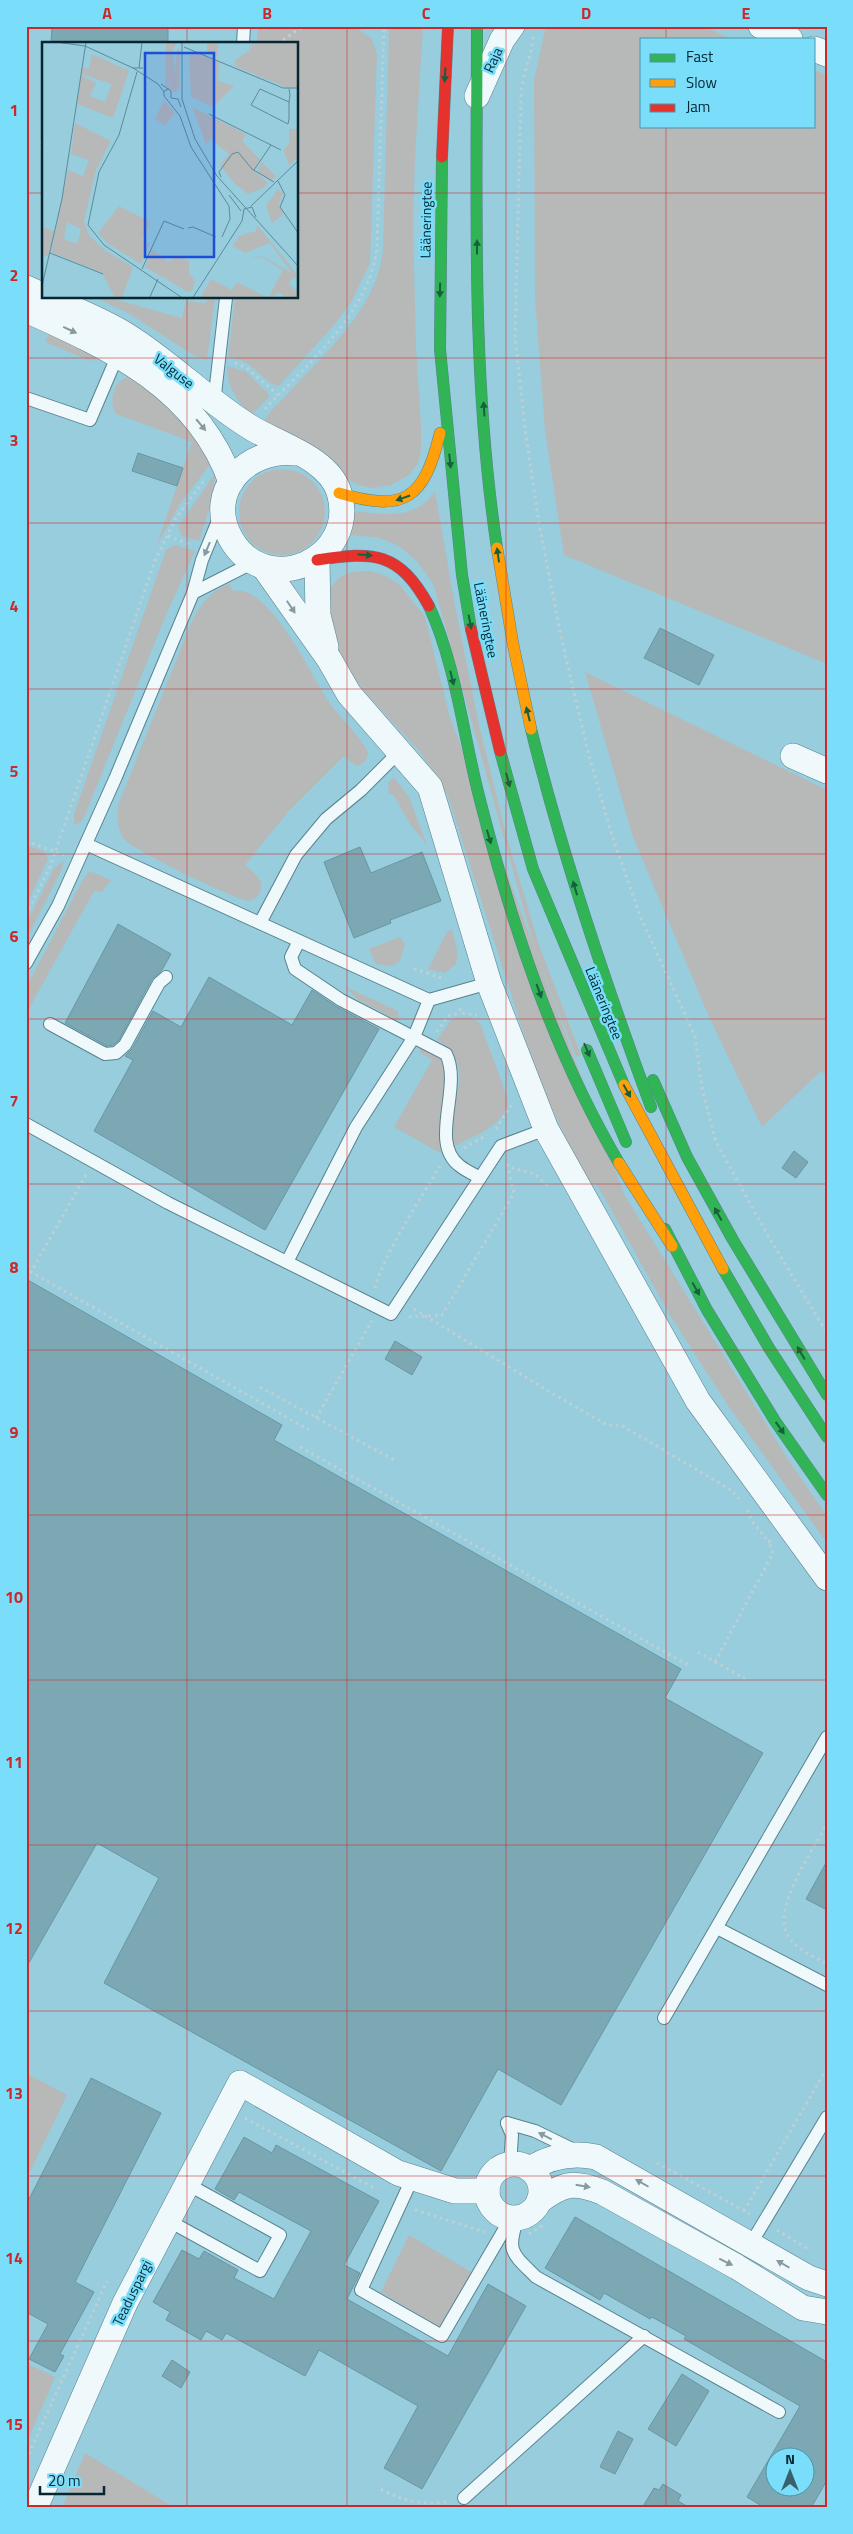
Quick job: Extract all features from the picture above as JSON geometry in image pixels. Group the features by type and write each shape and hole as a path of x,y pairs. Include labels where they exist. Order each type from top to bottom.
{"highway":[{"name":"Lääneringtee","path":"448,26 442,141 440,349 444,412 469,621 496,736 533,869 559,928 616,1071 734,1289 769,1348 827,1437"},
{"name":"Lääneringtee","path":"478,26 478,322 494,528 505,601 519,675 545,784 589,935 677,1181"},
{"path":"339,493 361,500 386,502 413,494 423,484 435,461 444,412"},
{"path":"317,560 357,554 380,557 409,574 425,596 443,642 498,870 541,996 604,1138 650,1214 672,1246"},
{"path":"533,869 544,923"},
{"path":"589,935 687,1157 733,1240 827,1395"},
{"path":"584,1043 631,1153"},
{"path":"642,1177 672,1246 707,1310 775,1421 827,1495"}],"street":[{"path":"761,26 788,38"},
{"name":"Raja","path":"477,96 502,40 522,30"},
{"path":"26,288 42,295"},
{"name":"Valguse","path":"50,299 123,345 180,374 214,403 250,427 318,463 327,471 339,493 342,508 335,538 317,560"},
{"name":"Valguse","path":"26,310 123,345 192,415 210,436 223,459 221,477 225,523 231,539 241,552 259,564 329,659"},
{"name":"Valguse","path":"221,477 238,472 259,457 283,452 296,453"},
{"path":"259,564 281,569 298,568 317,560 318,615 329,659 348,694 430,787 489,983 546,1129 698,1401 827,1578"},
{"path":"793,756 827,771"},
{"name":"Teaduspargi","path":"35,2508 125,2303 189,2185 240,2083 398,2173 412,2179"},
{"path":"827,2284 809,2278 596,2157 581,2154 496,2171 488,2183 487,2191 491,2206 503,2216 514,2218 530,2212 539,2201 559,2187 581,2184 602,2192 737,2267 803,2308 827,2312"},
{"path":"520,2167 538,2180 540,2187 539,2201"},
{"path":"412,2179 455,2192 487,2191"}],"lane":[{"path":"243,42 244,26"},
{"path":"214,403 226,299"},
{"path":"26,398 90,420 123,345"},
{"path":"26,963 58,906 86,844 192,593 224,506"},
{"path":"192,593 259,564"},
{"path":"260,923 296,854 326,820 361,790 400,751"},
{"path":"86,844 429,1000 489,983"},
{"path":"299,941 291,957 295,969 341,1000 430,1044 446,1054 450,1063 452,1082 446,1144 459,1166 480,1178"},
{"path":"50,1024 105,1054 116,1053 125,1045 159,983 166,977"},
{"path":"286,1262 356,1127 414,1037 429,1000"},
{"path":"26,1124 168,1203 391,1314 501,1146 546,1129"},
{"path":"664,2018 827,1738"},
{"path":"717,1928 827,1985"},
{"path":"750,2245 827,2117"},
{"path":"520,2167 512,2135 506,2124 535,2130 581,2154"},
{"path":"412,2179 361,2290 442,2336 514,2218"},
{"path":"169,2221 260,2271 280,2235 189,2185"},
{"path":"514,2218 511,2238 513,2254 536,2277 779,2412"},
{"path":"464,2498 644,2336"}],"path":[{"path":"281,42 297,30 308,26"},
{"path":"260,415 344,323 361,296 374,268 377,244 384,27 368,26"},
{"path":"522,30 530,53 522,77 515,335 525,428 539,524 562,641 590,757 628,882 640,916 694,1036 702,1088 716,1142 767,1234 827,1333"},
{"path":"41,141 42,153"},
{"path":"26,915 50,867 156,561 176,518 221,477"},
{"path":"168,536 206,551"},
{"path":"414,969 434,977 452,977 461,1013"},
{"path":"430,1044 448,1016 472,1013 481,1017"},
{"path":"316,1418 373,1320 371,1303 376,1284 406,1224 444,1159 494,1132 511,1109 512,1103"},
{"path":"399,1318 442,1315 514,1193 508,1166"},
{"path":"31,1272 87,1174"},
{"path":"26,1270 309,1430"},
{"path":"376,1284 555,1395 607,1425 621,1425 731,1490 741,1502"},
{"path":"260,1387 394,1460"},
{"path":"300,1447 690,1666"},
{"path":"715,1662 772,1553 769,1542 752,1521 746,1508"},
{"path":"769,1542 790,1528"},
{"path":"698,1652 747,1680"},
{"path":"827,1824 786,1902 783,1920 788,1936 802,1950 827,1964"},
{"path":"744,2211 827,2068"},
{"path":"652,2160 811,2250"},
{"path":"26,2460 108,2281"},
{"path":"380,2489 394,2496 425,2504 464,2498"}],"shaded area":[{"path":"257,26 354,26 372,39 377,54 370,263 352,301 336,323 279,386 268,381 245,362 228,357 235,299 299,299 299,42 257,42"},
{"path":"389,26 423,26 413,221 421,452 418,463 409,475 391,485 372,488 359,485 347,479 334,465 265,422 265,419 348,327 372,290 379,270 383,249"},
{"path":"546,26 701,26 731,38 640,38 640,128 816,128 816,71 827,75 827,664 564,555 545,431 535,298 534,80"},
{"path":"98,299 114,299 182,318 186,301 206,303 207,299 215,299 207,360 195,356 128,313"},
{"path":"50,332 98,358 90,361 45,342"},
{"path":"227,366 245,371 269,394 269,397 252,415 237,399 231,387"},
{"path":"132,376 171,405 214,459 180,504 156,547 192,442 116,414 112,402 114,390 121,380"},
{"path":"282,469 306,476 318,488 325,512 318,536 306,548 282,555 258,548 246,536 239,512 246,488 258,476"},
{"path":"216,472 212,500 199,541 182,536 178,527"},
{"path":"435,491 456,611 479,725 507,838 540,948 581,1055 576,1057 535,950 434,586 416,561 393,543 373,537 350,534 354,511 388,514 409,511 419,507"},
{"path":"174,545 195,551 166,615 85,815 81,822 74,825 74,814 166,550"},
{"path":"358,571 371,571 386,576 400,585 425,617 449,714 624,1194 789,1461 827,1516 827,1543 729,1407 671,1317 596,1183 588,1187 547,1097 527,1044 448,796 419,751 358,683 339,652 330,630 330,589 334,583 348,574"},
{"path":"229,584 233,591 247,592 261,602 275,616 289,635 331,705 357,736 368,753 366,760 359,766 344,756 288,812 245,865 257,876 261,883 260,892 257,897 249,901 205,884 145,853 124,839 119,827 118,818 118,805 192,621 207,599 217,590"},
{"path":"585,672 827,790 827,1076 821,1071 762,1127 709,1017 633,837"},
{"path":"394,777 409,797 427,845 410,824 393,794 389,795 388,783"},
{"path":"26,845 44,851 48,859 26,906"},
{"path":"64,861 61,871 26,940 26,924 54,868"},
{"path":"90,871 111,880 102,892 94,891 26,1014 26,988 83,879"},
{"path":"452,929 458,953 456,964 445,973 428,969 447,932"},
{"path":"400,937 405,944 400,961 392,966 376,964 369,949"},
{"path":"344,986 398,1011 399,1021 357,999"},
{"path":"459,1017 469,1017 480,1023 508,1099 502,1116 496,1122 454,1147 451,1134 458,1091 458,1063 451,1051 437,1040 451,1020"},
{"path":"422,1048 439,1057 444,1065 446,1075 440,1144 442,1154 394,1127 432,1060 419,1052"},
{"path":"26,2073 67,2095 26,2180"},
{"path":"409,2235 473,2273 439,2327 381,2292"},
{"path":"26,2363 55,2377 26,2445"},
{"path":"85,2453 175,2508 62,2508"}],"building":[{"path":"52,26 168,26 168,42 51,42"},
{"path":"138,453 183,468 177,486 132,471"},
{"path":"660,628 714,655 699,685 644,658"},
{"path":"360,847 371,873 422,852 441,901 390,920 391,923 354,938 324,862"},
{"path":"118,924 171,954 162,970 152,979 119,1040 113,1045 107,1046 65,1023"},
{"path":"209,977 292,1025 312,990 337,1007 379,1029 265,1230 94,1131 133,1060 125,1056 132,1049 153,1011 181,1027"},
{"path":"794,1151 808,1162 796,1178 782,1168"},
{"path":"26,1279 282,1425 274,1440 681,1669 665,1698 763,1753 561,2105 498,2069 441,2171 104,1983 159,1878 97,1843 26,1968"},
{"path":"395,1341 422,1357 412,1375 385,1359"},
{"path":"827,1861 827,1910 806,1899"},
{"path":"91,2078 161,2113 75,2282 94,2292 60,2354 64,2356 55,2372 29,2359 48,2324 26,2312 26,2205"},
{"path":"244,2137 272,2153 276,2145 379,2201 344,2265 360,2273 347,2299 448,2356 488,2284 526,2306 422,2489 384,2468 418,2406 319,2350 305,2376 226,2333 222,2340 206,2331 201,2340 166,2320 170,2312 153,2302 182,2250 199,2259 204,2251 238,2270 234,2278 274,2299 311,2231 239,2192 234,2200 215,2189"},
{"path":"575,2217 827,2362 827,2480 811,2508 765,2508 747,2497 766,2464 766,2496 816,2496 816,2446 777,2446 800,2406 684,2339 686,2336 652,2317 650,2319 604,2293 600,2300 545,2268"},
{"path":"172,2360 190,2372 181,2388 162,2376"},
{"path":"682,2374 709,2391 676,2446 648,2429"},
{"path":"618,2431 633,2439 615,2474 600,2467"},
{"path":"663,2484 681,2495 678,2501 690,2508 642,2508 654,2488 659,2490"}],"traffic: fast":[{"path":"477,26 476,222 479,353 483,418 497,548"},
{"path":"442,157 440,349 462,575 471,629"},
{"path":"429,606 446,652 491,844 536,985 574,1076 595,1120 619,1163"},
{"path":"531,729 543,777 586,920 651,1107"},
{"path":"500,751 533,869 624,1085"},
{"path":"587,1050 626,1142"},
{"path":"653,1080 687,1157 733,1240 827,1395"},
{"path":"665,1229 707,1310 775,1421 827,1495"},
{"path":"723,1269 769,1348 827,1437"}],"traffic: slow":[{"path":"339,493 380,501 396,500 408,495 418,486 427,473 440,433"},
{"path":"497,548 513,644 531,729"},
{"path":"624,1085 723,1269"},
{"path":"619,1163 672,1246"}],"traffic: jam":[{"path":"442,157 448,26"},
{"path":"317,560 355,556 370,556 383,559 396,565 407,575 429,606"},
{"path":"471,629 500,751"}]}
